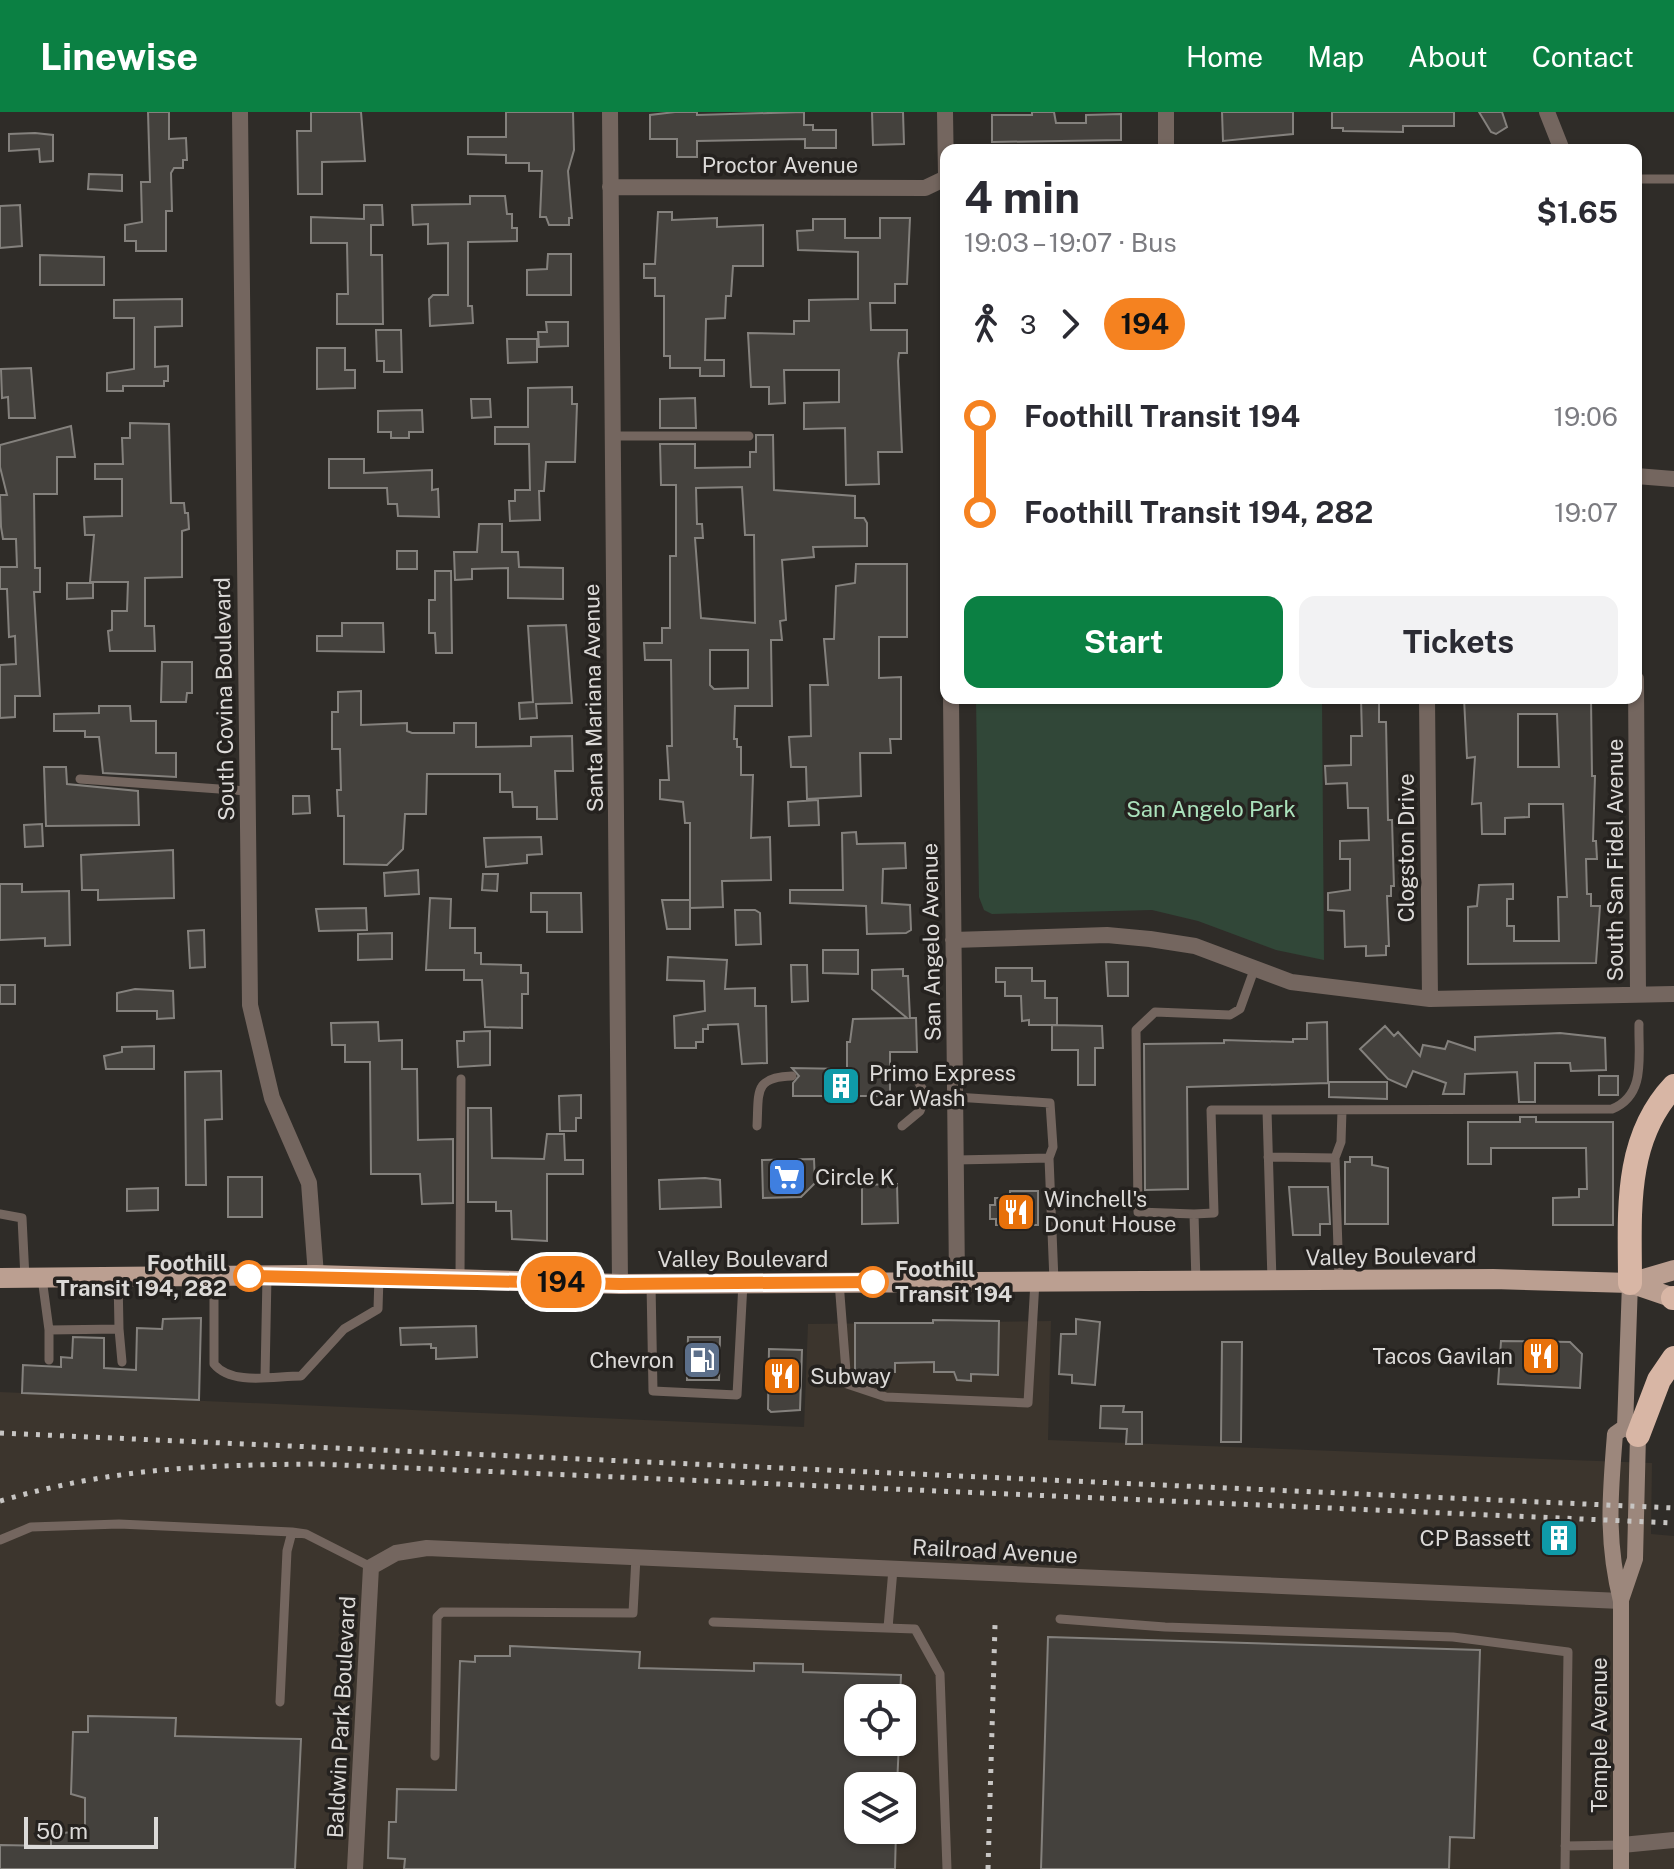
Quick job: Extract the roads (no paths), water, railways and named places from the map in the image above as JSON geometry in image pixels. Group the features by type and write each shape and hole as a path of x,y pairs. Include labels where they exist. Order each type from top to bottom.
{"highway":[{"path":"1630,1283 1635,1158 1649,1121 1674,1086"},
{"path":"1631,1431 1674,1358"}],"main road":[{"name":"Valley Boulevard","path":"0,1278 316,1275 620,1284 1272,1282 1339,1279 1630,1283 1674,1270"},
{"name":"Valley Boulevard","path":"1630,1283 1674,1298"},
{"name":"Temple Avenue","path":"1621,1601 1635,1559 1630,1283"},
{"name":"Temple Avenue","path":"1621,1869 1621,1601 1610,1558 1609,1512 1615,1434 1631,1431"}],"street":[{"name":"South Covina Boulevard","path":"240,112 250,1005 272,1098 309,1183 316,1275"},
{"name":"Santa Mariana Avenue","path":"610,112 620,1284"},
{"path":"945,112 945,144"},
{"path":"1166,112 1166,144"},
{"path":"1547,112 1560,144"},
{"name":"Proctor Avenue","path":"610,187 925,188 940,180"},
{"path":"1642,476 1674,479"},
{"name":"San Angelo Avenue","path":"951,704 957,1281"},
{"name":"Clogston Drive","path":"1427,704 1430,999"},
{"name":"South San Fidel Avenue","path":"1636,704 1638,994"},
{"path":"953,940 1107,935 1150,939 1195,946 1291,982 1430,999 1674,994"},
{"name":"Railroad Avenue","path":"371,1567 396,1553 427,1548 1621,1601"},
{"name":"Baldwin Park Boulevard","path":"355,1869 371,1567"},
{"path":"1622,1845 1674,1840"}],"lane":[{"path":"1642,179 1674,179"},
{"path":"612,436 749,436"},
{"path":"80,779 247,791"},
{"path":"1254,970 1240,1009 1230,1015 1155,1012 1136,1030 1138,1212 1214,1213 1211,1110 1612,1109 1623,1104 1637,1085 1639,1024"},
{"path":"757,1126 759,1090 764,1081 774,1076 792,1076"},
{"path":"890,1076 916,1078 926,1095 920,1111 902,1126"},
{"path":"460,1279 461,1079"},
{"path":"839,1282 847,1384 886,1397 1028,1403 1045,1281 1049,1158 1053,1147 1050,1103 955,1097"},
{"path":"1267,1110 1272,1282"},
{"path":"1339,1279 1335,1158 1341,1142 1342,1110"},
{"path":"1268,1157 1335,1158"},
{"path":"955,1160 1049,1158"},
{"path":"0,1214 22,1218 33,1278 49,1330 49,1360"},
{"path":"1194,1214 1196,1282"},
{"path":"214,1276 214,1364 222,1373 236,1377 301,1376 344,1329 378,1309 379,1277"},
{"path":"265,1377 267,1276"},
{"path":"118,1277 122,1362"},
{"path":"651,1284 653,1391 737,1395 743,1283"},
{"path":"49,1330 119,1329"},
{"path":"0,1540 31,1527 119,1524 292,1532 306,1534 371,1567"},
{"path":"280,1702 287,1551 292,1532"},
{"path":"435,1756 437,1617 442,1612 633,1613 636,1557"},
{"path":"888,1628 893,1569"},
{"path":"1060,1619 1165,1627 1453,1637 1568,1652 1565,1869"},
{"path":"713,1622 915,1629 940,1674 947,1869"},
{"path":"1565,1846 1622,1845"}],"railway":[{"path":"0,1433 1674,1508"},
{"path":"0,1501 81,1481 158,1470 318,1464 1674,1523"},
{"path":"988,1869 995,1625"}],"place":[{"name":"Primo Express Car Wash","path":"841,1086"},
{"name":"Circle K","path":"787,1177"},
{"name":"Winchell's Donut House","path":"1016,1212"},
{"name":"Foothill Transit 194, 282","path":"249,1276"},
{"name":"Foothill Transit 194","path":"873,1282"},
{"name":"Tacos Gavilan","path":"1541,1356"},
{"name":"Chevron","path":"702,1360"},
{"name":"Subway","path":"782,1376"},
{"name":"CP Bassett","path":"1559,1538"}],"park label":[{"name":"San Angelo Park","path":"1211,809"}]}
